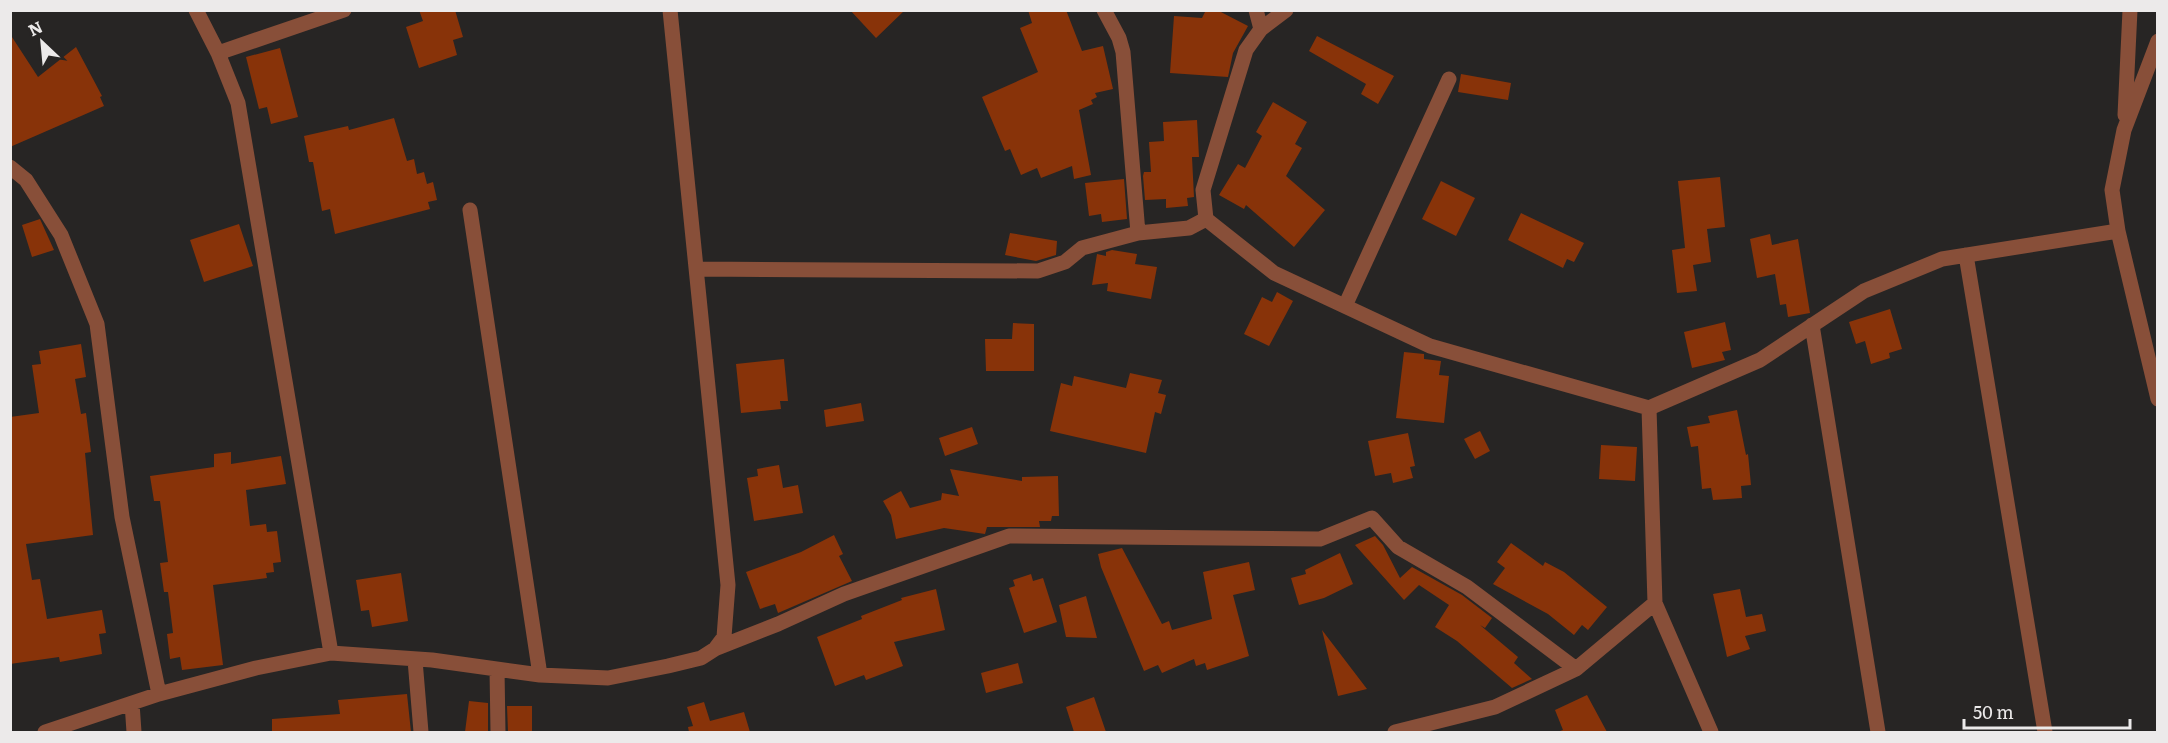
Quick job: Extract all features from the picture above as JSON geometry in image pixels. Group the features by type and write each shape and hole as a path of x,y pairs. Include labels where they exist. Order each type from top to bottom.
{"street":[{"path":"196,10 218,53 238,103 331,653"},
{"path":"218,53 344,10"},
{"path":"670,10 729,585 724,637 715,649"},
{"path":"1104,10 1119,38 1123,52 1138,233"},
{"path":"1256,10 1261,29"},
{"path":"1286,10 1261,29 1246,50 1203,190 1206,219 1275,273 1430,346 1649,408 1760,360 1864,291 1942,259 2118,231"},
{"path":"2130,10 2124,130 2112,190 2118,231 2157,399"},
{"path":"2124,130 2157,41"},
{"path":"1345,306 1449,79"},
{"path":"10,167 26,180 61,235 97,324 122,517 159,694"},
{"path":"470,210 540,675"},
{"path":"698,270 1038,271 1065,262 1082,248 1138,233 1189,228 1206,219"},
{"path":"1966,255 2045,732"},
{"path":"1812,325 1878,732"},
{"path":"1649,408 1655,603 1711,732"},
{"path":"45,732 159,694 256,668 331,653 432,660 540,675 608,678 701,657 844,594 981,544 1010,536 1320,538 1372,518 1398,547 1467,587 1576,669"},
{"path":"1395,732 1495,707 1576,669 1655,603"},
{"path":"415,660 421,732"},
{"path":"496,669 498,732"},
{"path":"132,703 134,732"}],"building":[{"path":"419,10 455,10 463,37 453,40 457,55 419,68 406,27 423,21"},
{"path":"850,10 905,10 876,38"},
{"path":"1028,10 1066,10 1082,51 1103,46 1113,89 1095,93 1097,97 1091,100 1093,104 1079,110 1091,175 1074,179 1072,166 1041,178 1037,168 1021,175 1010,149 1005,151 982,97 1038,72 1020,28 1032,23"},
{"path":"1206,10 1217,10 1248,26 1233,53 1228,77 1170,73 1174,16 1202,18"},
{"path":"10,34 38,77 76,47 102,96 100,97 104,106 10,147"},
{"path":"1317,36 1394,76 1378,104 1361,94 1366,84 1309,51"},
{"path":"280,48 298,117 271,124 267,107 259,109 246,57"},
{"path":"1461,74 1511,83 1508,100 1458,92"},
{"path":"1273,102 1307,122 1295,144 1302,148 1286,176 1325,210 1294,247 1246,205 1244,209 1219,195 1238,164 1245,168 1262,136 1256,132"},
{"path":"394,118 407,161 414,159 417,174 424,172 427,184 433,182 437,200 428,202 430,209 335,234 330,209 322,211 313,162 309,162 304,136 348,126 349,130"},
{"path":"1197,120 1199,157 1192,157 1194,197 1187,198 1188,206 1166,208 1166,199 1145,200 1143,176 1144,172 1151,172 1149,142 1164,141 1163,122"},
{"path":"1720,177 1725,227 1707,229 1711,262 1693,265 1697,291 1677,293 1672,250 1685,248 1678,181"},
{"path":"1124,179 1127,219 1102,222 1101,214 1089,216 1085,183"},
{"path":"1441,181 1475,198 1456,236 1422,219"},
{"path":"1521,213 1584,243 1574,262 1567,259 1563,268 1508,240"},
{"path":"40,219 54,250 32,257 22,225"},
{"path":"239,224 253,266 204,282 190,240"},
{"path":"1010,233 1057,241 1056,255 1036,261 1005,255"},
{"path":"1770,234 1772,245 1798,239 1810,313 1788,317 1786,304 1780,305 1775,274 1757,278 1750,239"},
{"path":"1112,250 1137,254 1135,264 1157,267 1151,299 1107,291 1108,283 1092,285 1097,254 1106,256 1106,252"},
{"path":"1277,292 1293,301 1269,346 1244,334 1262,297 1272,302"},
{"path":"1890,309 1902,349 1889,353 1890,358 1871,364 1865,341 1856,344 1849,322"},
{"path":"1725,322 1731,350 1722,352 1725,360 1692,368 1684,332"},
{"path":"1013,323 1034,324 1034,371 986,371 985,339 1012,339"},
{"path":"81,344 86,377 75,379 81,414 86,413 91,452 85,453 93,535 26,544 32,580 40,579 47,619 102,610 106,633 99,634 102,654 60,662 59,657 10,664 10,417 39,413 32,365 41,364 39,351"},
{"path":"1404,352 1424,354 1424,359 1441,361 1439,375 1449,376 1444,423 1396,418"},
{"path":"784,359 788,401 780,401 781,409 741,413 736,364"},
{"path":"1130,373 1162,380 1158,393 1166,395 1161,414 1155,412 1146,453 1050,431 1061,383 1072,386 1074,376 1126,388"},
{"path":"861,403 864,421 826,427 824,410"},
{"path":"1737,410 1746,455 1748,454 1751,485 1741,486 1742,498 1713,500 1711,488 1702,489 1698,446 1691,447 1687,427 1710,423 1708,416"},
{"path":"972,427 978,444 945,456 939,438"},
{"path":"1480,431 1490,451 1475,459 1464,439"},
{"path":"1408,433 1415,466 1410,467 1413,478 1393,483 1391,473 1375,476 1368,441"},
{"path":"1601,445 1637,447 1635,481 1599,479"},
{"path":"231,452 231,464 281,456 286,484 246,490 250,526 266,524 267,532 277,531 281,562 273,563 274,572 266,573 267,578 213,585 223,665 182,670 180,657 170,659 167,634 173,633 168,592 164,592 160,563 168,562 160,501 154,501 150,476 214,467 214,454"},
{"path":"779,465 783,488 798,485 803,513 754,521 747,478 758,476 757,469"},
{"path":"950,469 1022,481 1022,477 1058,476 1059,516 1052,516 1051,521 1039,521 1040,527 987,527 985,534 944,528 896,539 891,515 883,501 901,491 910,508 941,500 942,493 959,496"},
{"path":"834,535 843,554 839,556 852,581 778,613 775,604 760,609 746,572 801,552"},
{"path":"1375,536 1383,545 1400,578 1412,567 1462,595 1492,618 1485,628 1480,625 1518,657 1514,663 1532,679 1512,688 1457,641 1435,627 1449,605 1419,585 1404,600 1355,545"},
{"path":"1511,543 1543,566 1545,562 1564,572 1607,607 1588,630 1582,625 1574,635 1548,614 1493,584 1505,568 1497,562"},
{"path":"1122,548 1162,624 1169,621 1172,630 1212,619 1203,572 1249,562 1255,590 1233,595 1249,656 1207,670 1205,663 1196,666 1194,659 1162,673 1158,665 1144,671 1101,567 1098,554"},
{"path":"1340,553 1353,584 1324,598 1299,605 1291,578 1306,574 1305,570"},
{"path":"401,573 408,621 372,627 369,610 361,611 356,580"},
{"path":"1031,574 1033,581 1043,578 1057,622 1024,633 1009,588 1015,586 1013,580"},
{"path":"936,589 945,630 894,642 903,666 866,680 864,675 835,686 817,637 862,619 861,616 902,600 901,598"},
{"path":"1740,589 1746,617 1762,614 1766,631 1745,636 1750,649 1727,657 1713,594"},
{"path":"1086,596 1097,638 1066,637 1059,605"},
{"path":"1322,630 1367,689 1338,696"},
{"path":"1018,663 1023,683 986,693 981,673"},
{"path":"407,694 411,732 272,732 272,719 340,714 338,700"},
{"path":"1587,695 1607,732 1557,732 1563,730 1555,710"},
{"path":"1094,697 1106,732 1074,732 1066,707"},
{"path":"469,701 488,703 488,732 465,732"},
{"path":"704,702 710,721 744,712 750,732 689,732 688,727 693,726 687,707"},
{"path":"507,706 532,706 532,732 508,732"}]}
